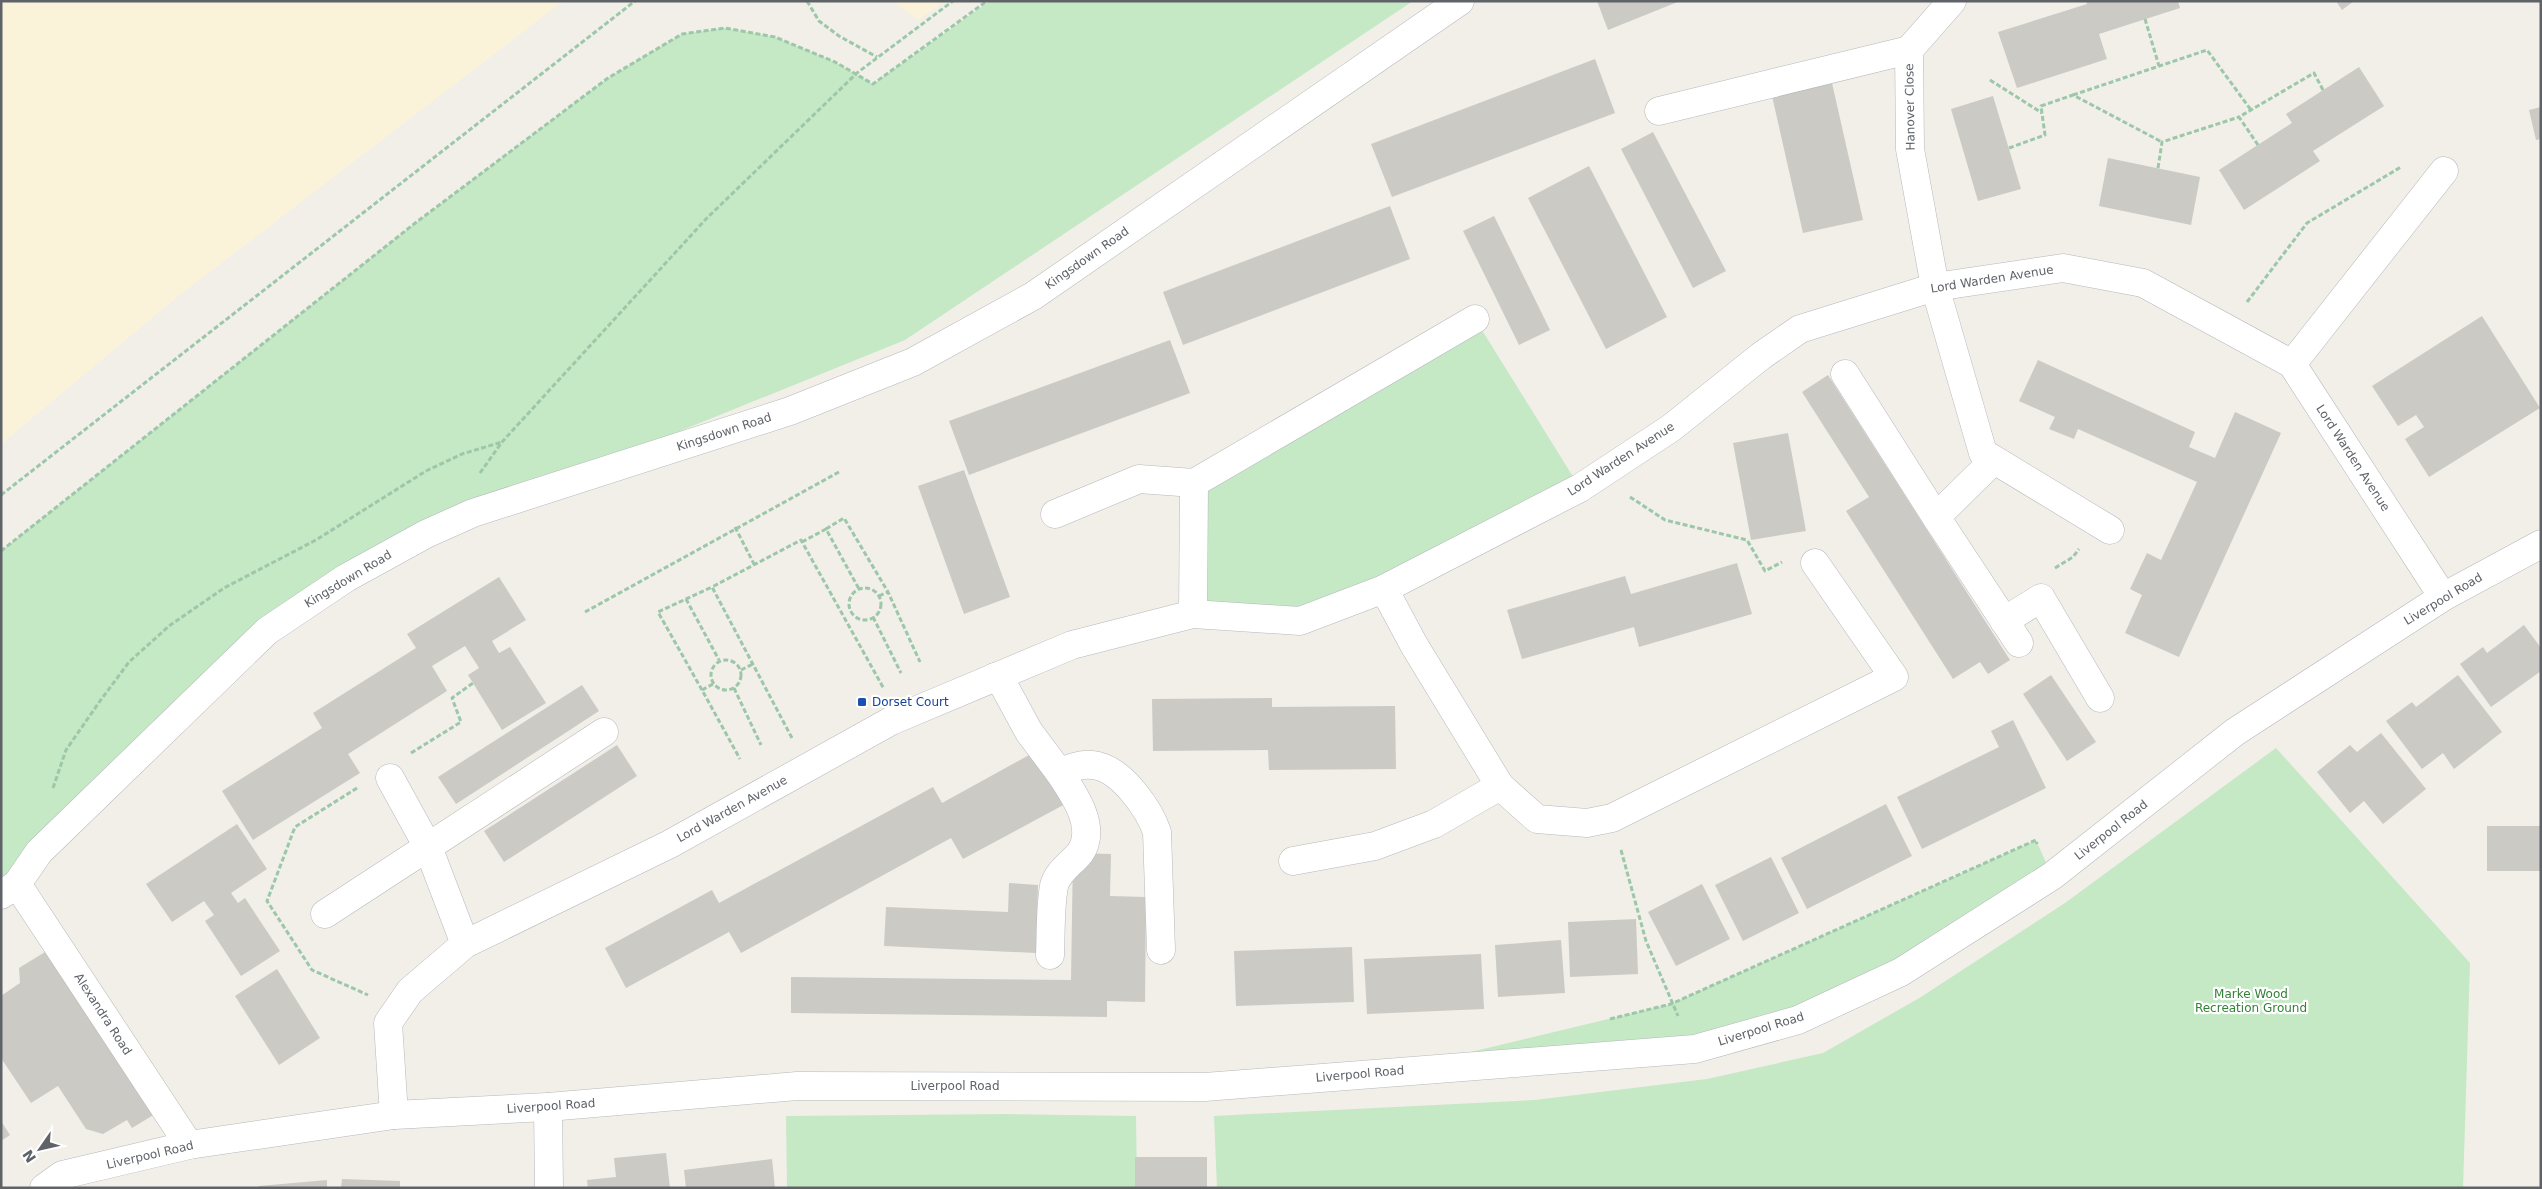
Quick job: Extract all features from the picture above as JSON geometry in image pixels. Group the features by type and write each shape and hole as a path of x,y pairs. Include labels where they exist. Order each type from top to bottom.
{"street":[{"name":"Kingsdown Road","path":"9,889 39,852 267,631 346,578 426,534 473,513 790,410 913,362 1033,296 1460,1"},
{"name":"Hanover Close","path":"1952,1 1909,50 1910,149 1934,287 1983,453 1994,460"},
{"path":"1659,111 1909,50"},
{"path":"2292,364 2444,172"},
{"name":"Lord Warden Avenue","path":"394,1115 388,1023 410,991 465,944 670,844 900,717 1072,645 1193,614 1300,621 1384,589 1580,488 1671,428 1761,356 1800,329 1934,287 2063,268 2143,283 2292,364 2443,597"},
{"path":"1055,514 1139,479 1194,483 1475,319"},
{"path":"1845,374 2011,632 2041,598 2100,698"},
{"path":"1936,517 1994,460 2104,526"},
{"path":"1193,614 1194,483"},
{"name":"Liverpool Road","path":"44,1188 62,1175 189,1145 394,1115 548,1108 797,1086 1204,1087 1695,1049 1798,1020 1900,972 2052,876 2235,732 2443,597 2541,544"},
{"path":"1384,589 1414,645 1500,786 1537,819 1587,823 1612,818 1894,678 1815,563"},
{"path":"995,677 1004,686 1029,732 1076,798 1084,821 1085,836 1081,852 1054,884 1050,955"},
{"path":"325,914 604,732"},
{"path":"1059,772 1082,765 1099,766 1128,787 1152,816 1157,832 1161,950"},
{"path":"390,778 428,847 465,944"},
{"path":"1293,861 1375,846 1434,824 1500,786"},
{"name":"Alexandra Road","path":"9,889 189,1145"},
{"path":"548,1108 549,1188"}],"path":[{"path":"1,495 636,1"},
{"path":"807,1 819,21 839,36 877,57"},
{"path":"52,793 66,750 129,662 169,626 224,588 316,540 426,471 462,454 502,442 706,219 857,74 953,1"},
{"path":"1,551 414,224 608,78 682,34 725,28 775,37 857,74 873,84 986,1"},
{"path":"2145,20 2159,66"},
{"path":"2009,148 2046,136 2041,106 2207,50 2251,110"},
{"path":"2073,95 2162,142 2239,117 2314,73 2323,90"},
{"path":"1990,80 2042,114"},
{"path":"2239,117 2258,145"},
{"path":"2158,168 2162,142"},
{"path":"2228,329 2307,222 2404,166"},
{"path":"1628,456 1631,468 1623,492 1665,520 1747,540 1765,571 1794,556 1815,563"},
{"path":"585,612 735,527 839,472"},
{"path":"740,760 658,612 712,587 801,540 802,542 844,518 888,592 920,662"},
{"path":"2041,598 2040,578 2074,557 2104,526"},
{"path":"735,527 754,564"},
{"path":"826,529 859,589"},
{"path":"802,542 900,717"},
{"path":"712,587 808,767"},
{"path":"870,588 879,596 880,609 874,617 858,618 850,611 851,596 859,589 870,588"},
{"path":"879,596 888,592"},
{"path":"686,599 719,660"},
{"path":"843,615 850,611"},
{"path":"874,617 901,672"},
{"path":"719,660 735,662 741,670 741,680 734,688 725,691 713,684 710,673 719,660"},
{"path":"741,670 753,664"},
{"path":"410,754 460,722 452,698 473,683"},
{"path":"702,690 713,684"},
{"path":"734,688 761,745"},
{"path":"364,784 295,827 267,901 312,970 370,996"},
{"path":"1612,818 1646,941 1671,1004 1695,1049"},
{"path":"1605,1020 1671,1004 2036,840 2052,876"}],"green space":[{"path":"990,1 1413,1 905,340 426,534 267,631 1,895 1,551 414,224 608,78 682,34 725,28 775,37 835,62 873,84"},
{"path":"1475,319 1580,488 1341,606 1193,614 1194,483"},
{"name":"Marke Wood Recreation Ground","path":"2276,748 2470,963 2463,1188 1217,1188 1214,1116 1535,1100 1707,1079 1823,1053 1921,997 2065,903"},
{"path":"2036,840 2052,876 1901,972 1695,1049 1448,1067 1471,1052 1671,1004"},
{"path":"1008,1114 1136,1116 1137,1188 787,1188 786,1116"}],"sand":[{"path":"1,1 563,1 177,297 1,444"},
{"path":"893,1 944,1 918,20"}],"building":[{"path":"1597,1 1680,1 1608,30"},
{"path":"2086,1 2178,1 2180,8 2099,34 2107,59 2017,88 1998,32 2087,4"},
{"path":"2336,1 2354,1 2342,10"},
{"path":"1595,59 1615,113 1392,197 1371,144"},
{"path":"2359,67 2384,106 2313,151 2320,161 2244,210 2219,170 2292,123 2286,114"},
{"path":"1832,83 1863,220 1803,233 1772,96"},
{"path":"1993,96 2021,189 1978,201 1951,109"},
{"path":"2541,107 2541,139 2536,140 2529,110"},
{"path":"1653,132 1726,271 1693,288 1621,149"},
{"path":"2108,158 2200,177 2191,225 2099,206"},
{"path":"1589,166 1667,317 1606,349 1528,198"},
{"path":"1390,206 1410,259 1183,345 1163,292"},
{"path":"1494,216 1550,330 1519,345 1463,231"},
{"path":"2482,316 2540,408 2429,477 2405,439 2424,427 2416,415 2398,426 2372,386"},
{"path":"1170,340 1190,393 969,475 949,421"},
{"path":"2038,360 2195,432 2189,447 2215,458 2235,412 2281,433 2179,657 2125,633 2142,595 2130,589 2147,553 2161,560 2197,482 2078,429 2074,439 2049,429 2055,417 2019,401"},
{"path":"1828,375 2010,660 1988,674 1980,662 1953,679 1846,511 1869,497 1802,392"},
{"path":"1788,433 1806,531 1751,540 1733,443"},
{"path":"964,470 1010,597 964,614 918,486"},
{"path":"1737,563 1752,614 1639,647 1634,627 1522,659 1507,610 1625,576 1631,594"},
{"path":"499,577 526,620 492,641 499,653 510,647 546,703 502,730 468,675 479,668 465,646 432,666 447,691 348,754 360,773 253,840 222,791 322,728 313,713 416,648 407,634"},
{"path":"2524,625 2541,648 2541,671 2491,707 2460,664 2483,647 2487,653"},
{"path":"2051,675 2096,742 2067,761 2023,694"},
{"path":"2458,675 2502,732 2454,769 2443,753 2422,769 2386,721 2412,702 2416,707"},
{"path":"582,685 599,711 456,804 438,777"},
{"path":"1272,698 1272,707 1395,706 1396,769 1269,770 1268,750 1153,751 1152,699"},
{"path":"2013,720 2046,788 1922,849 1897,797 1999,747 1991,731"},
{"path":"2381,733 2426,789 2383,824 2364,801 2350,813 2317,772 2350,745 2357,752"},
{"path":"617,745 637,776 504,862 484,831"},
{"path":"1040,749 1069,802 963,859 951,838 741,953 729,932 626,988 605,948 712,890 719,903 933,787 942,803"},
{"path":"1886,804 1912,856 1807,909 1781,858"},
{"path":"237,824 267,869 231,893 238,903 245,898 280,951 241,976 205,921 214,915 204,901 172,922 146,884"},
{"path":"2487,826 2541,826 2541,871 2487,871"},
{"path":"1073,853 1111,854 1110,896 1146,897 1145,1002 1107,1001 1107,1017 791,1013 791,977 1071,980"},
{"path":"1771,857 1799,913 1743,941 1715,885"},
{"path":"1009,883 1038,885 1036,953 884,946 886,907 1008,912"},
{"path":"1702,884 1730,939 1676,966 1648,912"},
{"path":"1636,919 1638,974 1570,977 1568,922"},
{"path":"1561,940 1565,993 1498,997 1495,945"},
{"path":"1352,947 1354,1002 1236,1006 1234,951"},
{"path":"45,952 59,959 155,1114 132,1128 127,1120 103,1134 86,1129 58,1086 31,1103 1,1058 1,996 20,983 19,968"},
{"path":"1481,954 1484,1009 1367,1014 1364,959"},
{"path":"277,969 320,1038 279,1065 235,996"},
{"path":"1,1121 10,1135 1,1141"},
{"path":"666,1153 670,1188 588,1188 587,1180 616,1177 614,1158"},
{"path":"1135,1157 1207,1157 1207,1188 1135,1188"},
{"path":"772,1159 775,1188 686,1188 684,1170"},
{"path":"342,1179 400,1181 400,1188 341,1188"},
{"path":"327,1180 327,1188 259,1188 259,1186"}],"place":[{"name":"Dorset Court","path":"862,702"}]}
